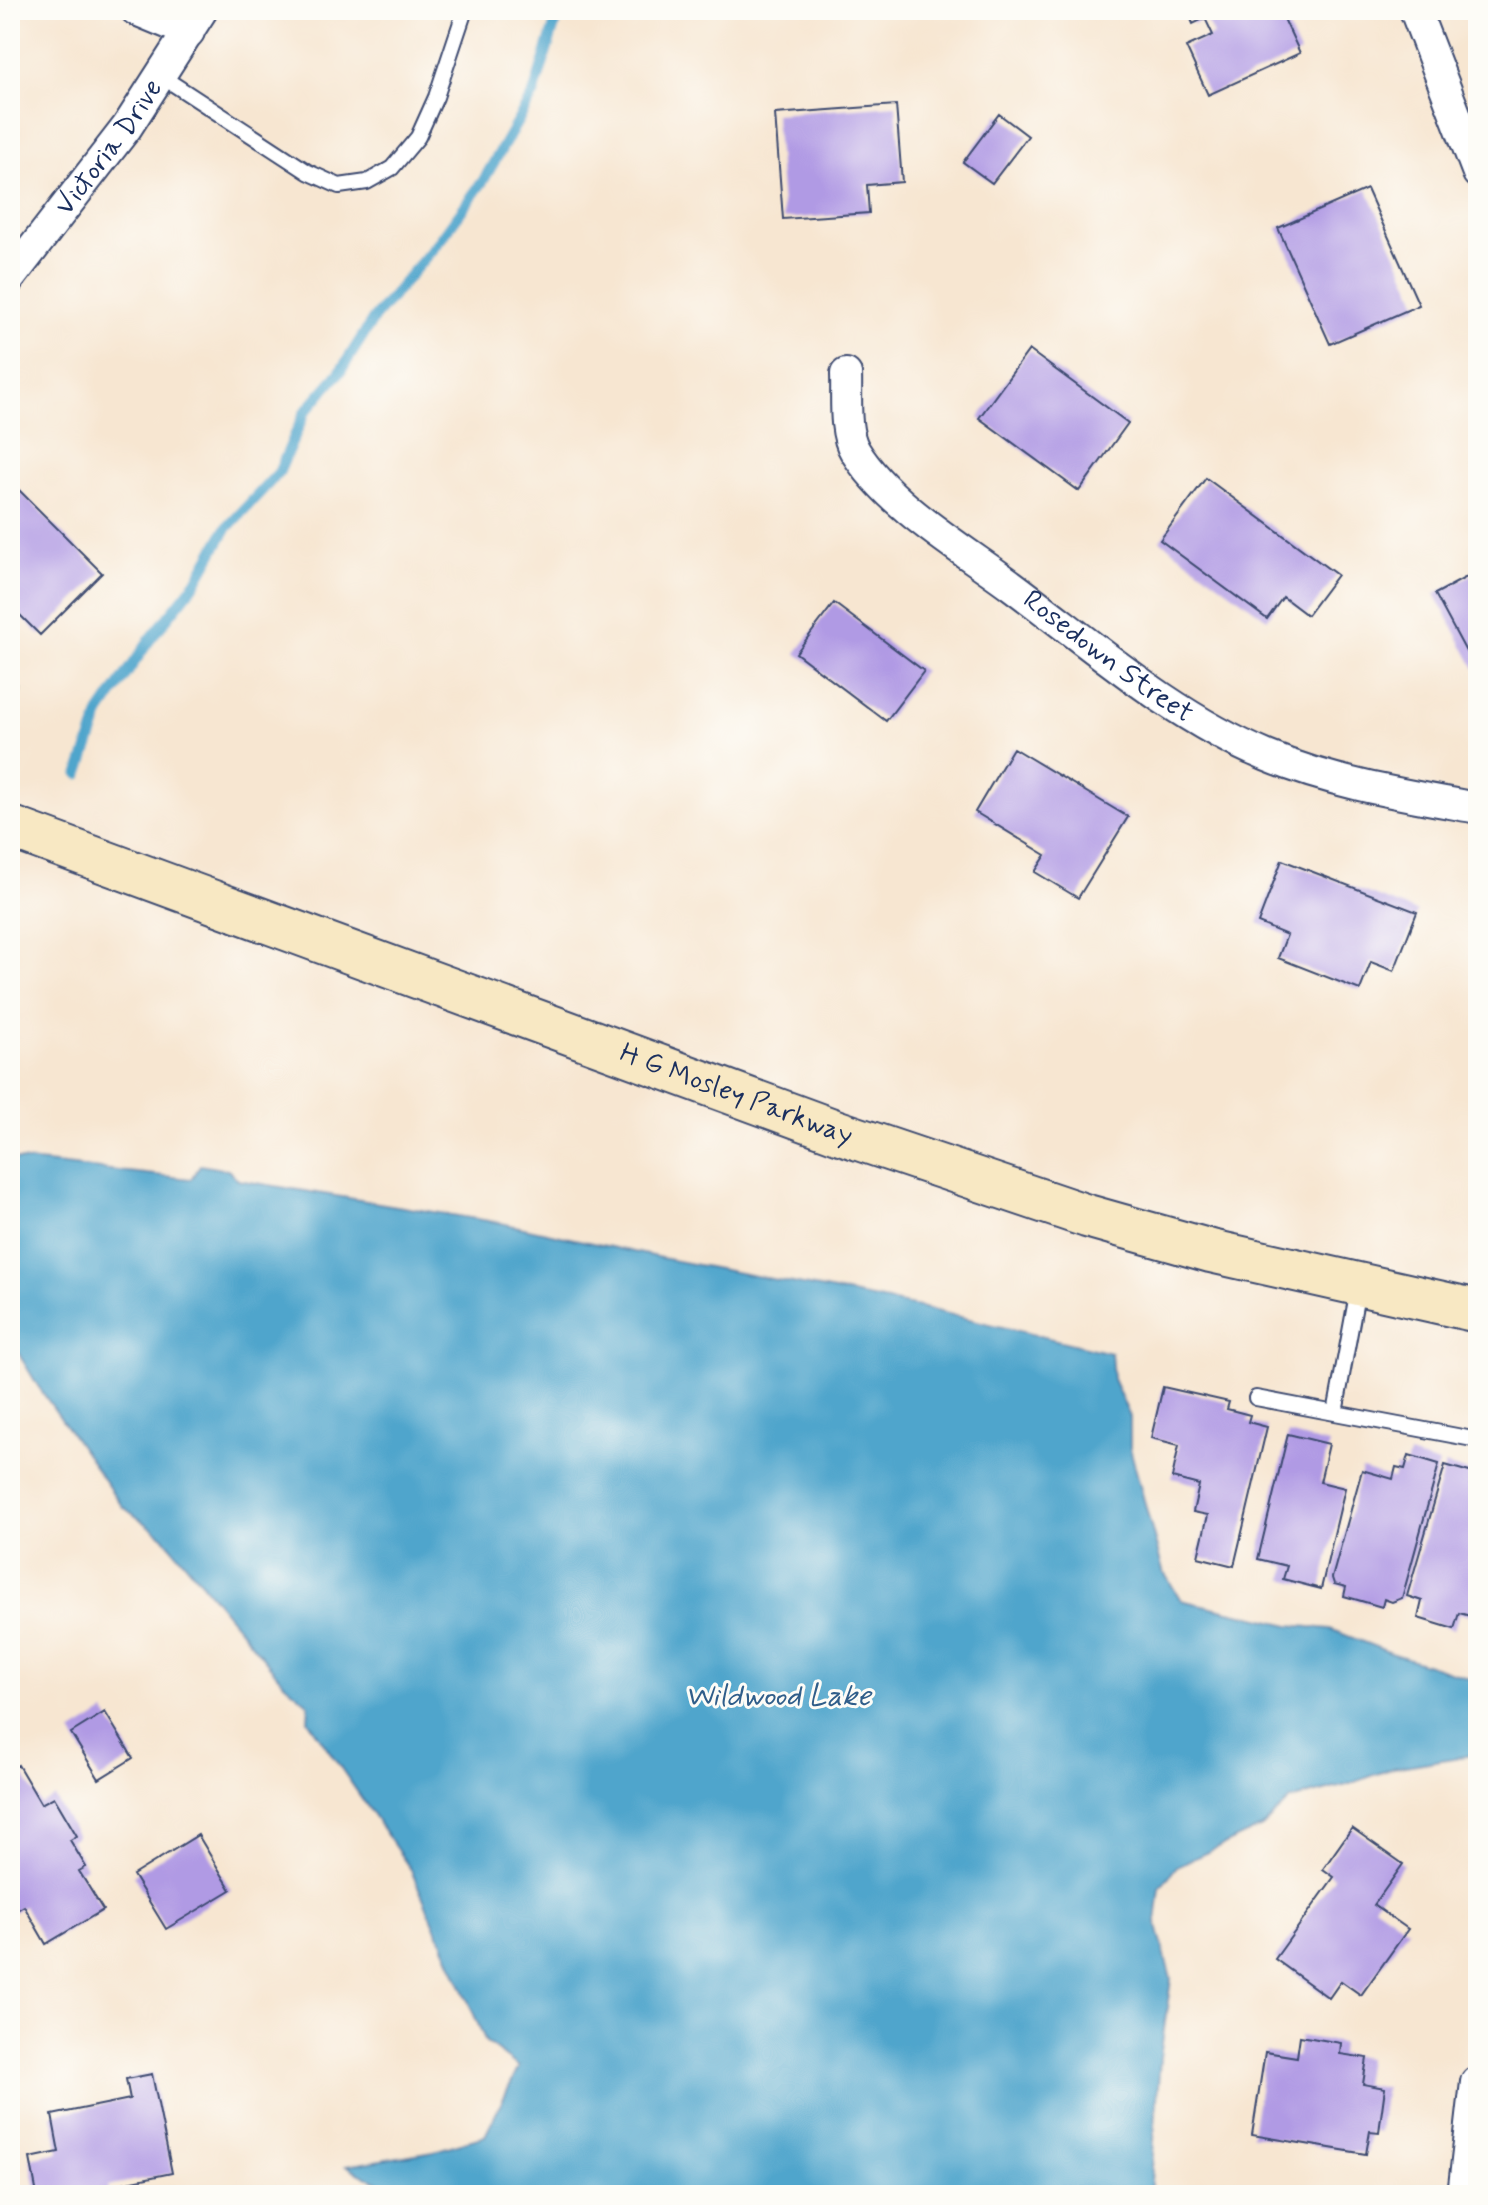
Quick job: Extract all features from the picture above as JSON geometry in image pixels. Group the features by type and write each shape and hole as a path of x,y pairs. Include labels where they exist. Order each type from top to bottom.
{"main road":[{"name":"H G Mosley Parkway","path":"10,827 809,1122 974,1179 1087,1216 1211,1251 1478,1311"}],"street":[{"path":"136,10 196,21"},
{"path":"1415,10 1478,173"},
{"name":"Victoria Drive","path":"10,278 101,164 196,21"},
{"name":"Rosedown Street","path":"846,374 849,432 853,448 887,489 928,523 1161,696 1235,741 1300,769 1385,792 1478,808"},
{"path":"1463,2195 1477,2082"}],"lane":[{"path":"161,76 308,172 339,186 367,182 392,168 418,137 436,97 465,10"},
{"path":"1335,1413 1359,1285"},
{"path":"1256,1398 1478,1440"}],"water":[{"name":"Wildwood Lake","path":"10,1159 191,1179 200,1165 228,1170 238,1180 501,1223 661,1258 919,1307 1111,1353 1113,1379 1130,1417 1130,1448 1163,1571 1181,1600 1290,1625 1330,1629 1391,1653 1478,1681 1478,1754 1393,1768 1347,1785 1290,1800 1262,1827 1177,1866 1160,1888 1156,1922 1171,1979 1160,2058 1150,2195 404,2195 346,2166 434,2151 485,2136 519,2067 486,2042 411,1870 308,1720 309,1704 284,1683 163,1536 122,1506 38,1386 10,1339"}],"building":[{"path":"1187,10 1280,10 1300,53 1208,95 1186,47 1213,35 1205,18 1193,24"},
{"path":"896,105 902,182 867,185 869,213 783,219 775,114"},
{"path":"999,114 1028,136 992,183 963,162"},
{"path":"1367,189 1419,305 1330,344 1278,228"},
{"path":"1029,350 1128,423 1079,491 979,418"},
{"path":"1206,478 1337,575 1307,615 1283,597 1267,619 1160,540"},
{"path":"10,481 102,573 40,635 10,605"},
{"path":"1478,571 1478,674 1435,594"},
{"path":"834,603 924,671 886,721 796,653"},
{"path":"10,622 18,622 16,689 10,688"},
{"path":"1013,748 1128,817 1078,898 1035,872 1046,855 975,812"},
{"path":"1282,860 1417,912 1394,971 1371,962 1360,990 1278,958 1287,935 1258,923"},
{"path":"1163,1387 1229,1402 1227,1409 1250,1415 1248,1422 1267,1427 1234,1566 1198,1557 1208,1515 1193,1512 1199,1485 1172,1478 1179,1445 1151,1438"},
{"path":"1288,1434 1329,1444 1320,1482 1345,1488 1321,1589 1283,1579 1287,1566 1258,1559"},
{"path":"1409,1455 1439,1464 1402,1598 1392,1602 1384,1599 1382,1607 1344,1596 1346,1587 1334,1584 1332,1578 1362,1470 1393,1479 1396,1467 1405,1469"},
{"path":"1445,1465 1473,1473 1470,1484 1478,1486 1478,1618 1459,1613 1454,1629 1418,1618 1422,1601 1407,1596"},
{"path":"105,1712 133,1758 99,1779 71,1733"},
{"path":"18,1765 41,1804 54,1797 77,1836 70,1840 86,1867 79,1871 103,1910 46,1944 24,1906 10,1914 10,1770"},
{"path":"1352,1828 1403,1864 1374,1905 1408,1929 1361,1995 1341,1981 1329,1998 1275,1959 1334,1877 1323,1869"},
{"path":"198,1835 231,1890 166,1929 133,1875"},
{"path":"1300,2036 1341,2043 1340,2054 1367,2058 1363,2084 1385,2088 1379,2132 1370,2131 1366,2154 1252,2135 1265,2052 1297,2057"},
{"path":"152,2074 172,2173 108,2186 110,2195 37,2195 30,2158 59,2152 52,2115 130,2099 126,2079"}],"waterway":[{"path":"79,774 100,713 149,641 196,582 226,529 279,472 305,412 340,372 374,318 440,240 483,181 534,93 559,10"}]}
